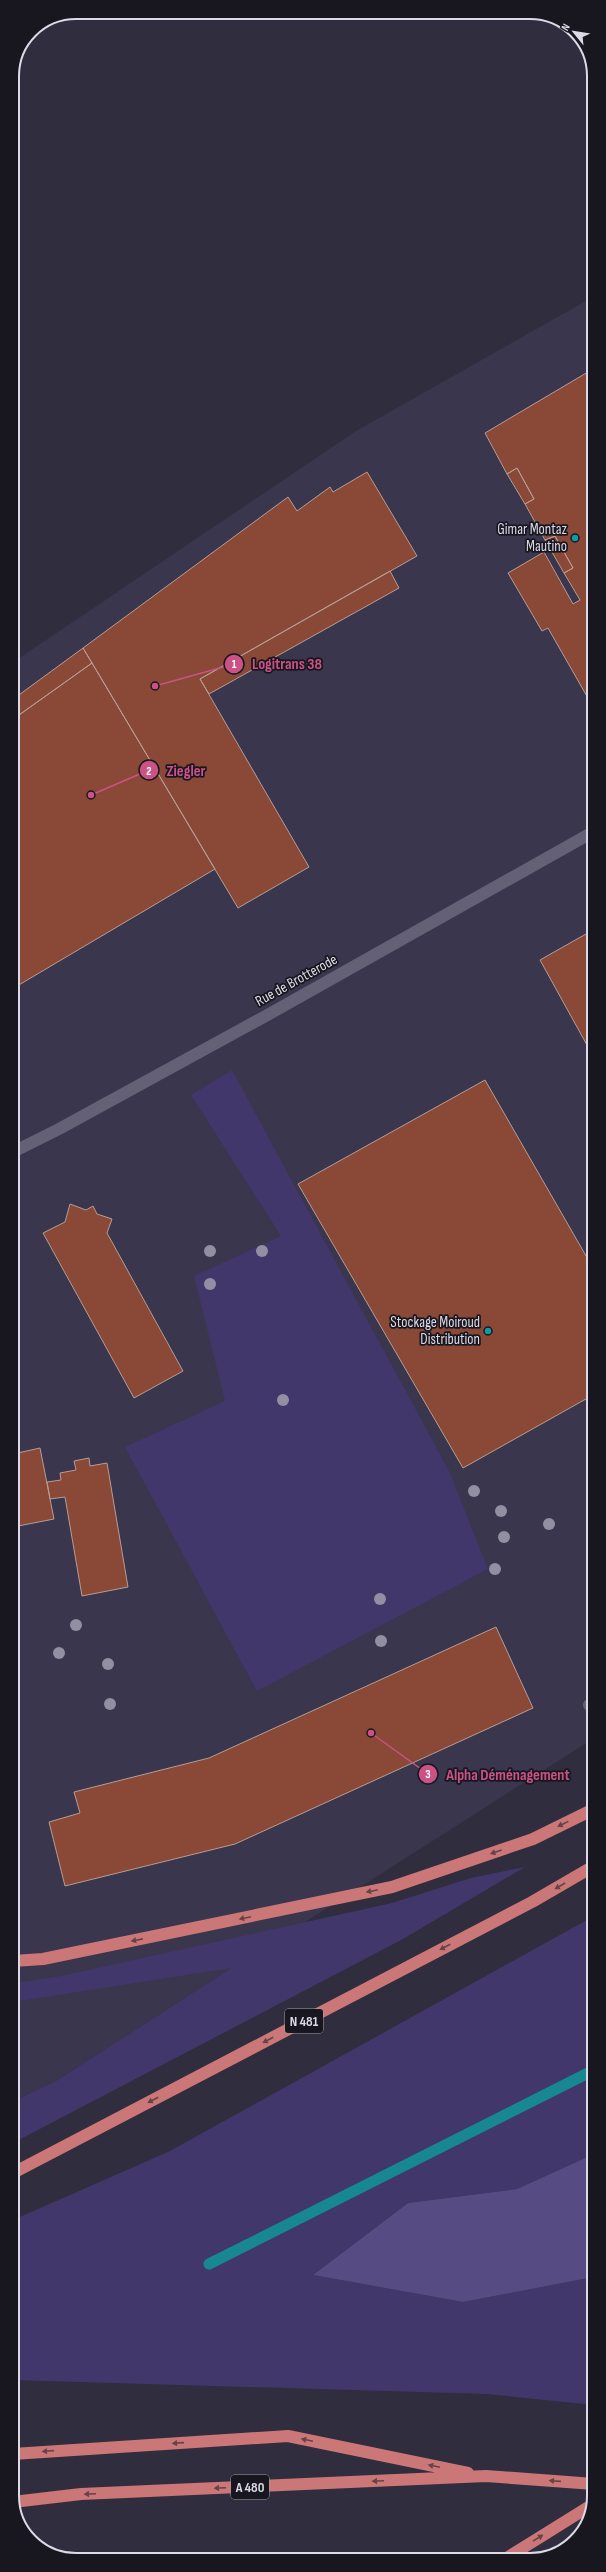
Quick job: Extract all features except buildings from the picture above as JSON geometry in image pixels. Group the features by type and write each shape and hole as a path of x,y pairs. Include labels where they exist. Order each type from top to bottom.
{"highway":[{"path":"19,1961 50,1958 392,1887 533,1839 587,1812"},
{"name":"N 481","path":"19,2170 532,1902 587,1870"},
{"path":"19,2454 288,2436 486,2476"},
{"name":"A 480","path":"19,2501 81,2494 486,2476 587,2483"},
{"path":"514,2553 586,2509"}],"street":[{"name":"Rue de Brotterode","path":"19,1149 65,1126 271,1013 587,835"}],"shaded area":[{"path":"587,300 587,1742 56,2081 19,2098 19,658 356,431"},
{"path":"232,1070 450,1473 488,1569 257,1691 125,1447 225,1401 194,1276 281,1236 191,1095"},
{"path":"525,1867 403,1939 19,2140 19,2098 56,2081 232,1968 19,2001 19,1982 61,1976 392,1903 471,1878"},
{"path":"587,1920 587,2157 517,2189 408,2203 313,2275 463,2302 587,2278 587,2404 487,2394 19,2380 19,2217 170,2151"},
{"path":"587,2157 587,2278 463,2302 313,2275 408,2203 517,2189"}],"waterway":[{"path":"209,2264 587,2074"}],"place":[{"name":"Gimar Montaz Mautino","path":"575,538"},
{"name":"Logitrans 38","path":"155,686"},
{"name":"Ziegler","path":"91,795"},
{"name":"Stockage Moiroud Distribution","path":"488,1331"},
{"name":"Alpha Déménagement","path":"371,1733"}]}
